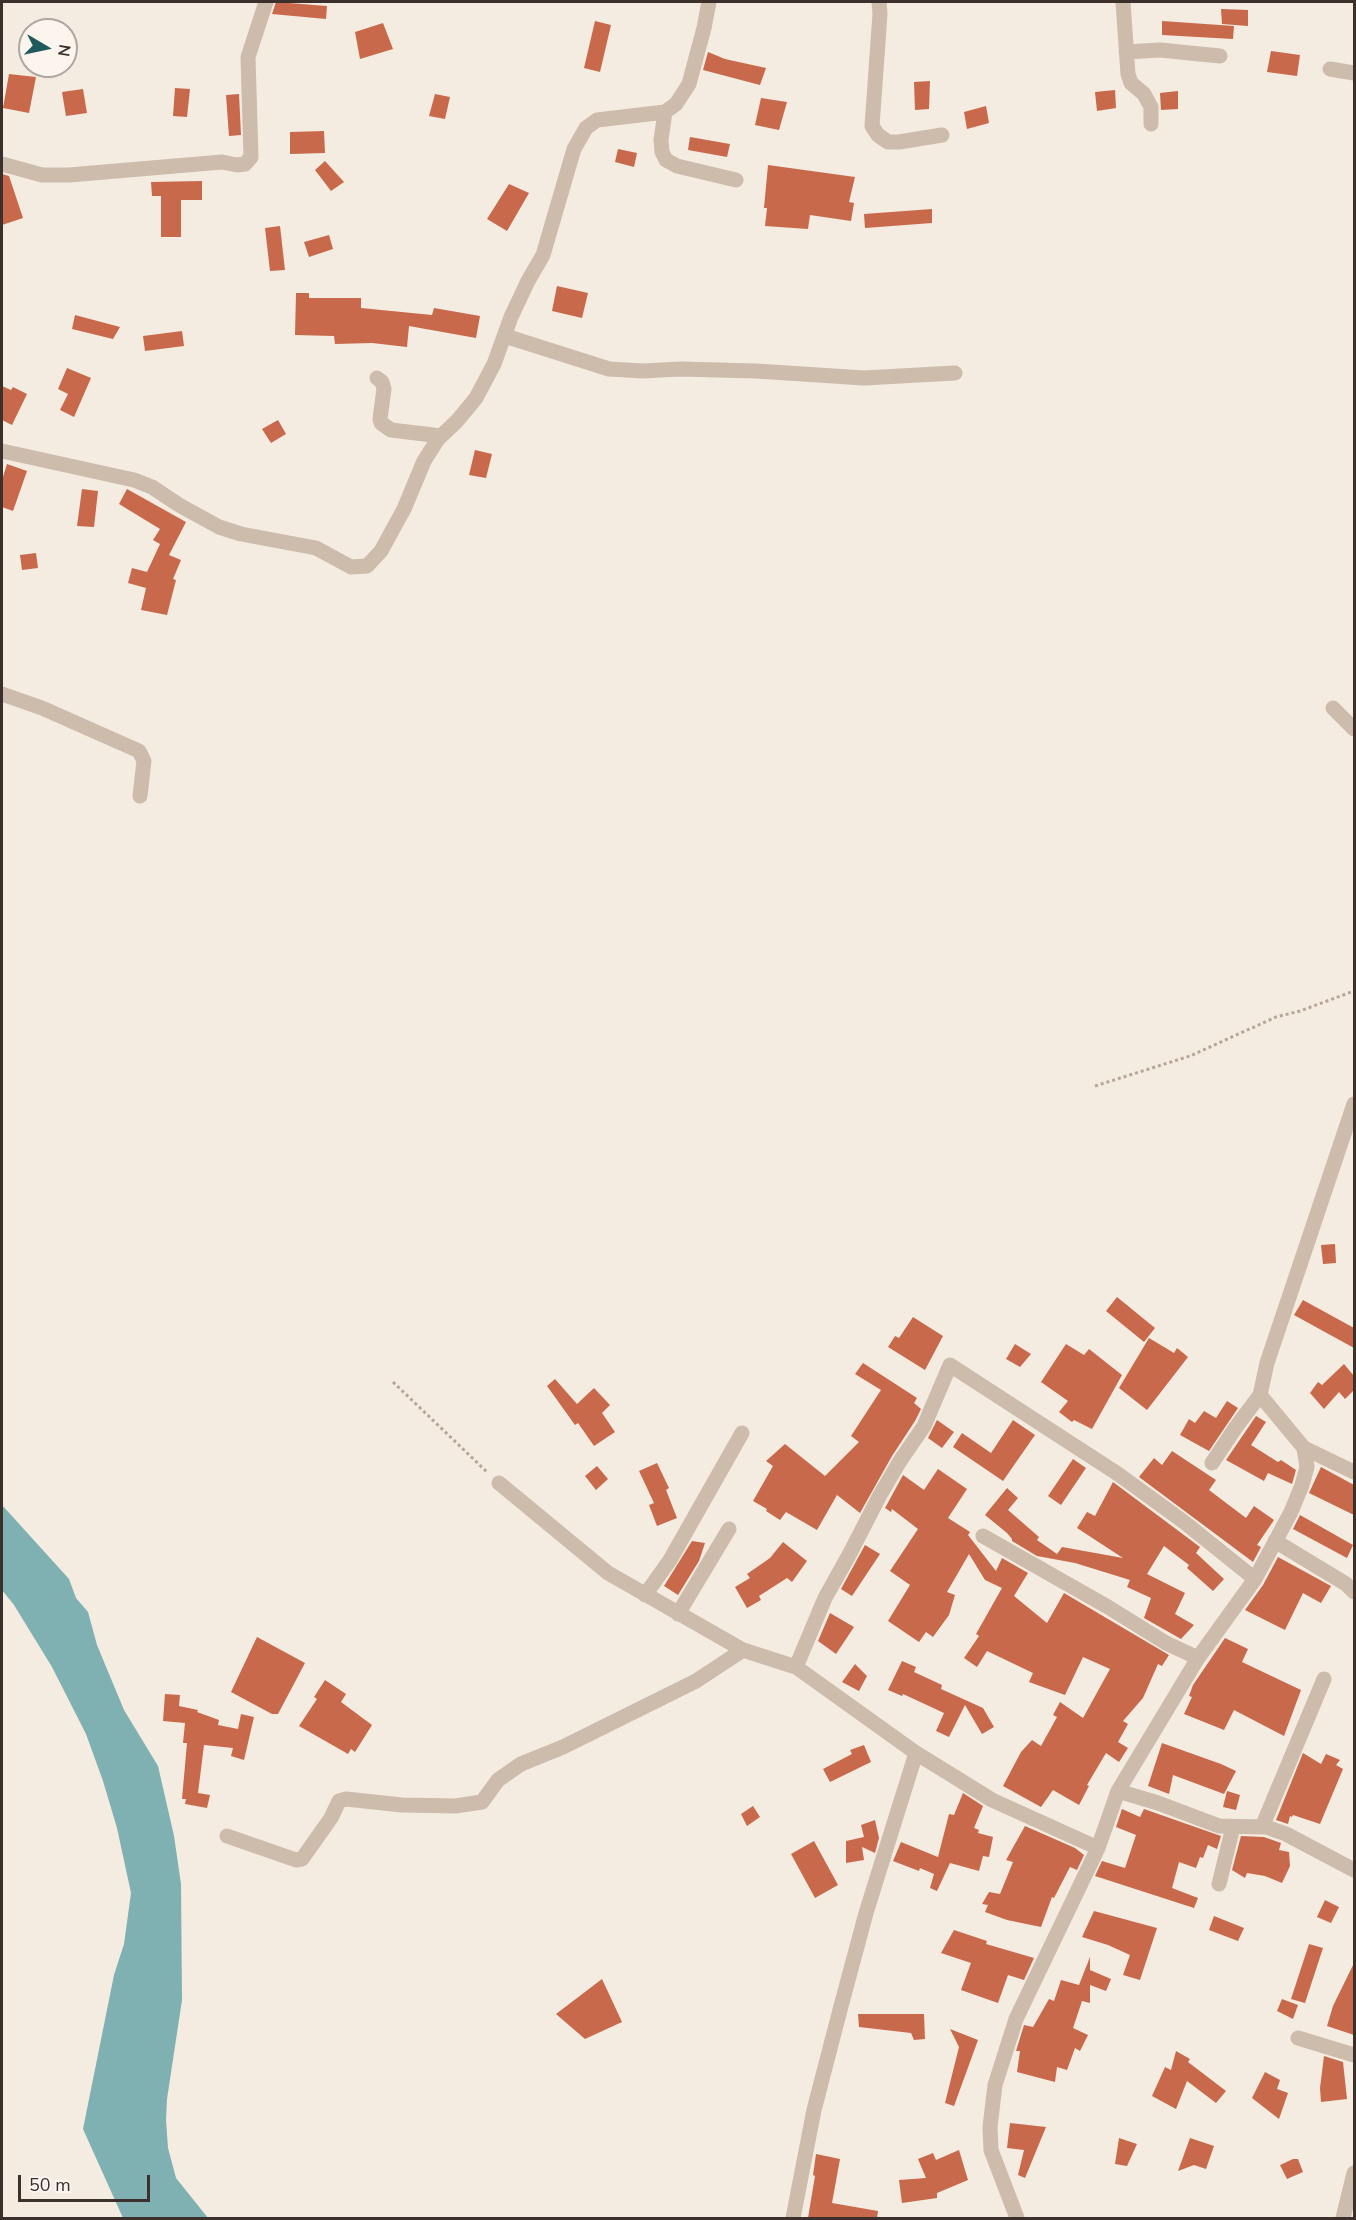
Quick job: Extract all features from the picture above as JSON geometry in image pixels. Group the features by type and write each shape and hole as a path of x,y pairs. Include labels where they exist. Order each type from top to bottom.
{"street":[{"path":"2,164 42,175 69,175 222,162 245,164 251,157 248,57 266,2"},
{"path":"2,451 134,480 152,487 219,527 241,534 316,548 341,563 359,568 367,566 381,550 404,509 424,461 441,436 476,398 494,364 511,317 543,255 574,149 586,128 597,120 665,112 676,104 689,84 709,2"},
{"path":"879,2 872,126 878,135 888,142 942,135"},
{"path":"1123,2 1128,74 1131,83 1144,94 1151,107 1151,124"},
{"path":"1126,52 1160,50 1220,56"},
{"path":"1330,69 1354,73"},
{"path":"665,112 661,141 662,152 666,160 677,166 736,180"},
{"path":"505,336 609,369 756,371 864,378 955,373"},
{"path":"377,378 382,382 384,389 381,423 391,430 441,436"},
{"path":"2,694 42,708 139,751 144,761 140,796"},
{"path":"1333,708 1354,729"},
{"path":"1212,1463 1260,1395 1267,1363 1354,1104"},
{"path":"796,1667 825,1598 880,1495 924,1426 950,1365 1118,1474 1184,1522 1255,1579"},
{"path":"1260,1395 1305,1448 1354,1469"},
{"path":"645,1595 670,1560 742,1433"},
{"path":"1017,2218 991,2150 990,2127 995,2085 1016,2019 1098,1848 1118,1791 1198,1658 1255,1579 1275,1541 1302,1485 1307,1467 1305,1448"},
{"path":"499,1483 608,1573 742,1650 796,1667 916,1753 992,1800 1098,1848"},
{"path":"678,1614 729,1529"},
{"path":"983,1536 1108,1607 1166,1643 1198,1658"},
{"path":"1275,1541 1346,1584 1354,1592"},
{"path":"227,1836 296,1860 302,1859 331,1818 339,1801 346,1799 402,1805 455,1806 482,1803 498,1780 521,1764 563,1747 696,1681 742,1650"},
{"path":"1262,1827 1324,1678"},
{"path":"793,2218 814,2110 840,2010 866,1913 916,1753"},
{"path":"1118,1791 1219,1826 1262,1827 1286,1834 1354,1870"},
{"path":"1220,1884 1233,1827"},
{"path":"1298,2038 1354,2055"},
{"path":"1343,2218 1354,2173"}],"path":[{"path":"1095,1086 1190,1056 1276,1017 1354,992"},
{"path":"393,1382 499,1483"}],"water":[{"path":"2,1505 69,1579 76,1598 88,1612 97,1645 124,1710 158,1766 174,1836 181,1884 182,2000 167,2099 168,2148 176,2178 208,2218 123,2218 83,2129 114,1975 124,1944 131,1893 117,1828 86,1734 52,1667 14,1605 2,1590"}],"building":[{"path":"276,2 327,6 326,19 272,14"},
{"path":"1221,9 1248,10 1248,26 1222,24"},
{"path":"595,21 611,25 600,72 584,68"},
{"path":"1162,21 1234,26 1233,39 1162,35"},
{"path":"383,23 393,49 360,59 355,32"},
{"path":"1271,51 1300,55 1297,76 1267,72"},
{"path":"708,52 725,59 766,68 760,85 703,70"},
{"path":"9,74 18,75 18,78 36,78 29,113 3,108"},
{"path":"930,81 929,109 915,110 914,82"},
{"path":"175,88 190,89 187,117 173,116"},
{"path":"83,89 87,113 66,116 62,92"},
{"path":"1115,90 1116,108 1097,111 1095,92"},
{"path":"1178,91 1178,109 1161,110 1160,93"},
{"path":"239,94 241,135 229,136 226,95"},
{"path":"435,94 450,97 445,119 429,116"},
{"path":"761,98 787,102 779,130 755,125"},
{"path":"986,106 989,123 967,129 964,112"},
{"path":"324,131 325,153 290,154 290,132"},
{"path":"690,137 730,144 727,157 688,150"},
{"path":"618,149 637,153 634,167 615,162"},
{"path":"325,161 344,182 331,191 315,170"},
{"path":"768,165 855,177 849,202 854,203 851,221 810,215 808,229 765,226 767,208 764,208"},
{"path":"2,174 9,176 23,218 2,225"},
{"path":"202,181 202,200 181,200 181,237 161,237 161,196 152,196 151,182"},
{"path":"509,184 529,193 507,231 487,219"},
{"path":"932,209 932,223 865,228 864,214"},
{"path":"280,226 285,270 270,271 265,228"},
{"path":"329,235 333,249 309,257 304,242"},
{"path":"557,286 588,293 582,318 552,311"},
{"path":"296,293 309,293 309,298 361,298 361,308 432,315 434,308 480,316 476,338 409,326 407,347 372,343 335,344 334,336 295,335"},
{"path":"75,315 120,327 113,339 72,329"},
{"path":"182,331 184,346 145,351 143,336"},
{"path":"67,368 91,378 74,417 60,410 68,394 58,389"},
{"path":"2,386 11,390 13,387 27,394 12,425 2,420"},
{"path":"278,420 286,434 271,443 262,429"},
{"path":"475,450 492,454 486,478 469,475"},
{"path":"7,464 27,471 13,511 2,507 2,480"},
{"path":"82,489 98,491 94,527 77,526"},
{"path":"127,489 186,522 169,555 181,560 173,579 176,580 167,615 141,610 146,588 128,583 132,568 147,572 160,544 153,540 160,529 119,504"},
{"path":"36,553 38,568 22,570 20,555"},
{"path":"1335,1244 1336,1263 1323,1264 1321,1245"},
{"path":"1117,1297 1155,1328 1144,1342 1106,1311"},
{"path":"1303,1300 1354,1328 1354,1348 1294,1315"},
{"path":"913,1317 943,1336 925,1370 888,1347 895,1336 899,1338"},
{"path":"1149,1338 1174,1353 1177,1348 1188,1357 1147,1410 1119,1388"},
{"path":"1015,1344 1031,1354 1020,1367 1006,1359"},
{"path":"1066,1344 1084,1355 1089,1349 1122,1375 1092,1429 1074,1420 1072,1422 1059,1412 1068,1401 1041,1382"},
{"path":"863,1363 917,1398 914,1403 921,1409 915,1421 860,1513 837,1495 817,1530 786,1512 780,1520 753,1501 773,1466 766,1461 785,1444 825,1476 859,1442 851,1436 881,1390 855,1374"},
{"path":"1344,1364 1354,1376 1354,1390 1345,1399 1339,1392 1324,1409 1310,1393 1318,1382 1322,1385"},
{"path":"555,1379 577,1404 594,1388 610,1405 602,1413 615,1432 594,1446 578,1423 575,1425 547,1386"},
{"path":"1227,1401 1238,1408 1209,1451 1180,1435 1189,1419 1195,1423 1204,1411 1216,1418"},
{"path":"1256,1416 1266,1422 1251,1445 1296,1470 1292,1484 1268,1473 1264,1481 1226,1460"},
{"path":"937,1420 954,1432 942,1448 928,1438"},
{"path":"1013,1420 1035,1435 1003,1481 953,1447 962,1433 991,1453"},
{"path":"1172,1451 1216,1480 1209,1490 1246,1518 1254,1506 1274,1520 1257,1545 1261,1547 1253,1562 1139,1477 1154,1458 1162,1465"},
{"path":"1073,1459 1086,1468 1061,1505 1048,1496"},
{"path":"657,1463 669,1488 666,1490 677,1518 657,1526 649,1505 654,1503 639,1471"},
{"path":"597,1466 608,1479 596,1490 585,1476"},
{"path":"1321,1467 1354,1485 1354,1515 1309,1493"},
{"path":"938,1469 967,1489 948,1518 970,1532 968,1535 996,1571 1002,1558 1028,1573 1014,1596 1047,1623 1064,1593 1169,1655 1162,1666 1158,1664 1143,1698 1123,1721 1128,1724 1118,1742 1128,1748 1119,1762 1106,1753 1087,1785 1089,1786 1079,1805 1053,1790 1041,1807 1003,1786 1021,1752 1032,1740 1041,1746 1057,1717 1053,1715 1060,1702 1083,1718 1110,1669 1083,1657 1065,1695 1029,1682 1033,1673 987,1651 977,1667 964,1658 979,1636 976,1634 1002,1588 985,1580 969,1554 947,1592 955,1595 949,1615 933,1637 926,1632 919,1642 888,1621 910,1585 890,1571 918,1529 892,1509 891,1512 885,1508 903,1475 924,1490"},
{"path":"1113,1482 1200,1547 1196,1553 1224,1579 1213,1591 1187,1568 1189,1565 1164,1546 1147,1574 1185,1593 1175,1614 1194,1625 1181,1639 1144,1618 1151,1598 1127,1587 1130,1580 1075,1563 1037,1556 1012,1541 1007,1533 985,1515 1007,1488 1018,1498 1008,1510 1039,1537 1037,1540 1057,1554 1062,1547 1123,1558 1077,1528 1087,1512 1095,1516"},
{"path":"1300,1515 1353,1545 1347,1558 1293,1529"},
{"path":"692,1541 705,1543 699,1561 678,1595 664,1586"},
{"path":"783,1542 807,1561 792,1582 787,1578 759,1596 761,1600 747,1608 735,1587 750,1578 747,1574 770,1558"},
{"path":"865,1545 880,1554 852,1596 841,1589"},
{"path":"1278,1557 1331,1586 1321,1603 1303,1593 1285,1630 1245,1610 1263,1585"},
{"path":"830,1613 854,1627 836,1654 818,1641"},
{"path":"257,1637 305,1663 278,1714 272,1714 231,1692"},
{"path":"1225,1638 1248,1649 1242,1662 1301,1690 1284,1736 1234,1710 1224,1730 1184,1714 1192,1697 1189,1696 1193,1685"},
{"path":"902,1661 916,1667 914,1672 942,1685 941,1689 983,1708 994,1727 982,1734 965,1705 949,1737 936,1731 944,1713 903,1694 902,1696 888,1690"},
{"path":"855,1664 867,1676 859,1691 842,1682"},
{"path":"325,1680 346,1694 341,1702 372,1725 355,1752 351,1749 348,1754 299,1726 317,1699 314,1697"},
{"path":"165,1694 180,1695 179,1706 198,1710 197,1712 219,1720 218,1725 238,1729 241,1714 254,1717 244,1760 231,1756 233,1748 204,1745 198,1793 210,1795 207,1808 185,1804 186,1799 182,1799 187,1743 183,1743 185,1723 163,1721"},
{"path":"1162,1743 1236,1771 1224,1794 1173,1775 1169,1794 1148,1786"},
{"path":"864,1745 871,1762 830,1782 823,1769 852,1754 850,1750"},
{"path":"1303,1753 1321,1764 1326,1754 1340,1760 1336,1765 1343,1769 1320,1824 1293,1815 1290,1816 1288,1824 1276,1820"},
{"path":"1227,1791 1240,1795 1236,1810 1223,1807"},
{"path":"963,1793 983,1806 974,1828 979,1830 978,1833 993,1837 989,1857 983,1856 979,1871 950,1863 937,1891 930,1888 934,1874 893,1861 901,1842 938,1857 949,1814 954,1815"},
{"path":"753,1806 760,1817 747,1826 741,1814"},
{"path":"1122,1809 1140,1817 1144,1809 1221,1836 1217,1849 1208,1845 1196,1868 1179,1862 1172,1888 1198,1898 1194,1908 1095,1876 1102,1861 1125,1868 1136,1835 1116,1827"},
{"path":"875,1820 879,1838 875,1853 862,1847 864,1860 846,1863 846,1841 864,1837 861,1825"},
{"path":"1025,1826 1075,1848 1084,1855 1077,1870 1070,1867 1054,1898 1052,1897 1041,1927 1007,1920 985,1912 988,1905 982,1904 989,1892 1000,1894 1013,1862 1006,1860"},
{"path":"1241,1836 1264,1837 1281,1843 1279,1850 1289,1852 1290,1866 1282,1883 1265,1876 1247,1873 1245,1878 1232,1870"},
{"path":"814,1841 838,1885 815,1898 791,1854"},
{"path":"1325,1900 1339,1907 1331,1923 1317,1917"},
{"path":"1094,1911 1157,1928 1140,1980 1123,1975 1130,1955 1082,1937"},
{"path":"1214,1916 1244,1928 1238,1941 1209,1930"},
{"path":"954,1930 987,1941 986,1944 1034,1958 1024,1980 1008,1975 998,2003 961,1990 971,1963 941,1953"},
{"path":"1309,1944 1323,1948 1305,2003 1291,1999"},
{"path":"1090,1957 1090,1970 1111,1979 1106,1991 1090,1985 1090,2003 1082,2001 1073,2028 1088,2035 1080,2051 1075,2048 1067,2070 1057,2067 1055,2082 1017,2072 1020,2051 1016,2051 1024,2025 1033,2027 1049,1999 1054,2001 1061,1980 1079,1985"},
{"path":"1354,1963 1354,2035 1327,2026 1333,2006"},
{"path":"602,1979 622,2022 585,2039 556,2014"},
{"path":"1282,1999 1298,2005 1293,2019 1277,2011"},
{"path":"858,2014 924,2014 925,2039 914,2040 911,2033 859,2027"},
{"path":"950,2029 978,2040 954,2106 945,2103 959,2047"},
{"path":"1176,2051 1190,2059 1188,2062 1226,2091 1216,2103 1187,2081 1176,2109 1152,2096 1165,2067 1171,2070"},
{"path":"1324,2056 1343,2062 1347,2099 1321,2102 1320,2088"},
{"path":"1265,2072 1280,2080 1277,2089 1288,2093 1279,2119 1252,2098"},
{"path":"1010,2123 1046,2127 1025,2178 1018,2175 1024,2150 1007,2148"},
{"path":"1119,2138 1137,2144 1127,2166 1115,2164"},
{"path":"1190,2138 1214,2146 1206,2169 1194,2165 1178,2171"},
{"path":"959,2150 968,2180 937,2193 937,2198 902,2203 899,2180 926,2178 918,2159 933,2153 936,2160"},
{"path":"816,2154 840,2159 832,2203 878,2211 877,2218 808,2218"},
{"path":"1298,2159 1303,2172 1287,2179 1280,2165"}]}
